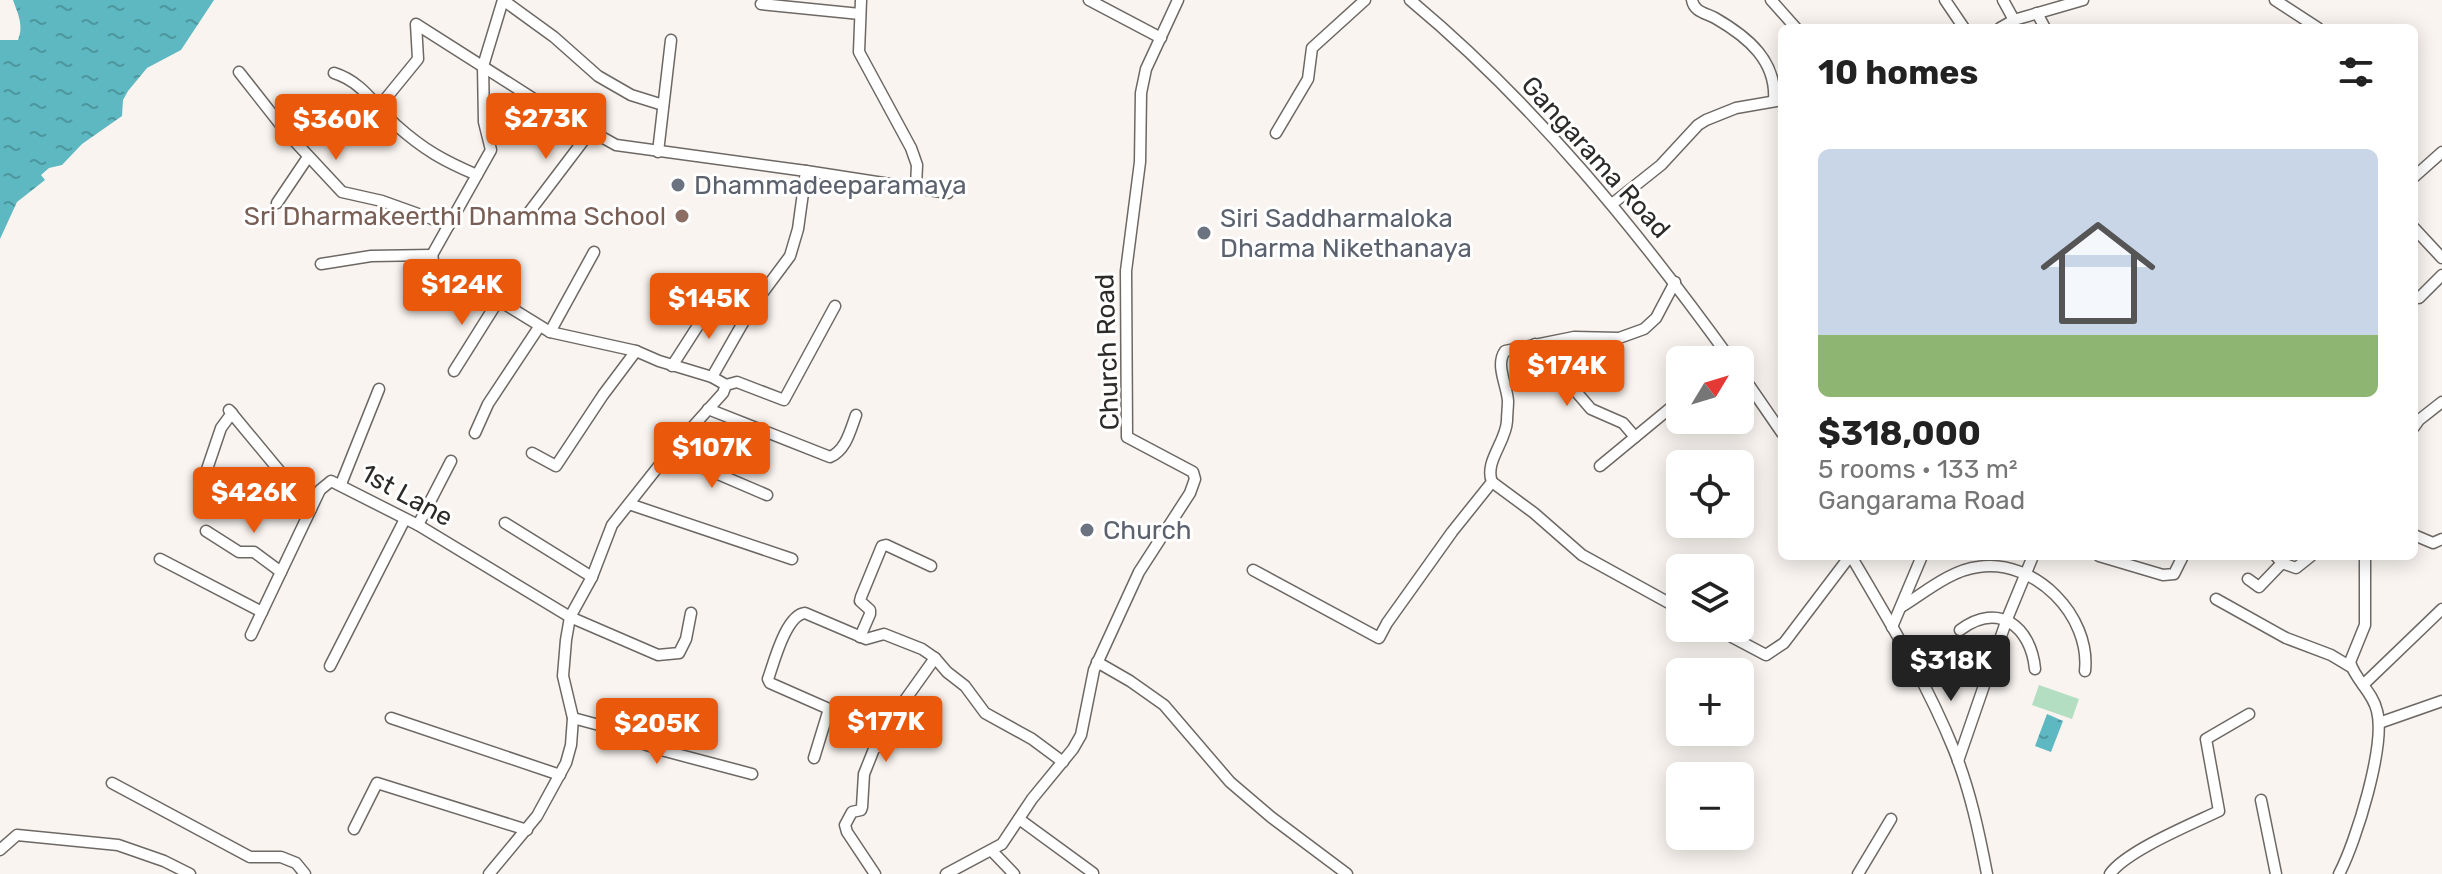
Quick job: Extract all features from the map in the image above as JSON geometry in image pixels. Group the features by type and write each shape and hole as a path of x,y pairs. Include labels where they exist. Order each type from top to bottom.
{"street":[{"path":"663,105 631,95 598,76 554,37 503,0 483,66 484,122 491,150 432,255 434,265 545,329 636,351 672,366 712,377 726,385 740,383 784,400 835,306"},
{"path":"861,0 859,52 911,148 917,165 916,186"},
{"path":"1089,0 1161,38"},
{"name":"Church Road","path":"946,874 1002,844 1081,735 1089,685 1097,662 1139,572 1190,493 1195,479 1193,472 1127,437 1126,271 1139,173 1141,93 1146,69 1178,0"},
{"path":"1276,133 1308,79 1312,48 1365,0"},
{"name":"Gangarama Road","path":"1410,0 1448,30 1478,60 1612,204 1675,282 1720,346"},
{"path":"1612,204 1661,165 1706,120 1728,110 1778,101 1773,76 1759,53 1725,25 1697,10 1692,0"},
{"path":"1772,0 1793,24"},
{"path":"1945,0 1961,24"},
{"path":"2003,0 2014,20"},
{"path":"2007,24 2080,0"},
{"path":"2275,0 2312,24"},
{"path":"761,4 860,14"},
{"path":"2037,13 2043,24"},
{"path":"382,110 387,97 418,59 416,24 616,145 948,193"},
{"path":"658,152 671,40"},
{"path":"239,72 308,157 342,192 382,201 449,225"},
{"path":"334,73 353,80 394,123 438,159 477,175"},
{"path":"530,211 590,132"},
{"path":"2418,173 2442,152"},
{"path":"277,203 308,157"},
{"path":"712,377 752,307 790,256 798,229 806,171"},
{"path":"2418,232 2442,258"},
{"path":"475,433 488,404 545,329 594,252"},
{"path":"321,264 371,256 432,255"},
{"path":"2419,298 2442,275"},
{"path":"1666,601 1582,555 1492,482 1489,469 1506,433 1508,399 1501,356 1505,351 1574,337 1619,338 1644,329 1656,318 1675,282"},
{"path":"672,366 717,296"},
{"path":"454,371 498,301"},
{"path":"1535,344 1591,409 1623,423 1635,437"},
{"path":"532,453 556,466 594,406 636,351"},
{"path":"489,874 527,830 560,775 571,745 573,718 563,676 570,617 592,577 612,525 669,453 723,393 726,385"},
{"path":"341,484 379,389"},
{"path":"1754,392 1778,427"},
{"path":"2418,421 2442,402"},
{"path":"708,409 830,457 845,444 856,415"},
{"path":"204,478 221,428 230,412 311,509"},
{"path":"1600,466 1666,412"},
{"path":"669,453 767,495"},
{"path":"418,525 451,461"},
{"name":"1st Lane","path":"251,635 311,509 324,485 331,481 418,525 570,617 658,655 679,653 686,639 691,613"},
{"path":"1253,570 1379,638 1452,532 1492,482"},
{"path":"629,504 792,559"},
{"path":"330,666 405,519"},
{"path":"505,523 592,577"},
{"path":"206,531 239,552 254,552 281,572"},
{"path":"2418,537 2433,543 2442,539"},
{"path":"860,637 870,610 862,603 861,597 882,546 886,545 931,566"},
{"path":"160,559 262,612"},
{"path":"1739,642 1766,655 1784,643 1848,560"},
{"path":"1853,560 1933,705 1958,761 1975,816 1987,874"},
{"path":"1892,627 1920,560"},
{"path":"1958,761 2007,619 2032,560"},
{"path":"2115,560 2163,575 2174,574 2181,560"},
{"path":"2248,579 2259,587 2279,560 2296,568 2306,560"},
{"path":"2351,667 2350,659 2365,625 2365,560"},
{"path":"1901,607 1960,572 1979,566 1997,567 2026,575 2067,606 2085,649 2085,671"},
{"path":"2216,599 2252,621 2331,655 2351,667 2376,706 2379,723 2377,751 2349,852 2339,874"},
{"path":"2363,685 2442,609"},
{"path":"814,758 829,709 770,683 768,679 778,649 799,613 869,640 884,634 935,658 965,686 985,713 1032,739 1063,762"},
{"path":"1960,630 1990,617 2007,619 2028,643 2035,669"},
{"path":"875,874 845,825 852,812 861,810 864,774 874,749 884,743 905,700 935,658"},
{"path":"1097,662 1164,705 1230,782 1347,874"},
{"path":"2379,723 2442,701"},
{"path":"2110,874 2147,847 2219,811 2206,739 2249,714"},
{"path":"391,718 560,775"},
{"path":"573,718 614,729 632,740 665,751 752,774"},
{"path":"112,783 250,857 281,857 296,863 305,874"},
{"path":"354,829 377,783 527,830"},
{"path":"2261,800 2276,874"},
{"path":"1019,819 1093,873"},
{"path":"1858,874 1891,819"},
{"path":"0,850 17,835 108,844 164,861 190,874"},
{"path":"992,851 1014,874"}],"green space":[{"path":"2039,685 2079,699 2072,719 2032,705"}],"water":[{"path":"13,0 214,0 181,50 147,68 128,91 123,100 122,116 82,144 62,165 49,168 41,175 45,180 17,202 0,239 0,40 18,40 20,35 20,20"},
{"path":"2047,714 2063,721 2051,752 2035,746"}],"place":[{"name":"Dhammadeeparamaya","path":"678,185"},
{"name":"Sri Dharmakeerthi Dhamma School","path":"682,216"},
{"name":"Siri Saddharmaloka Dharma Nikethanaya","path":"1204,233"},
{"name":"Church","path":"1087,530"}]}
